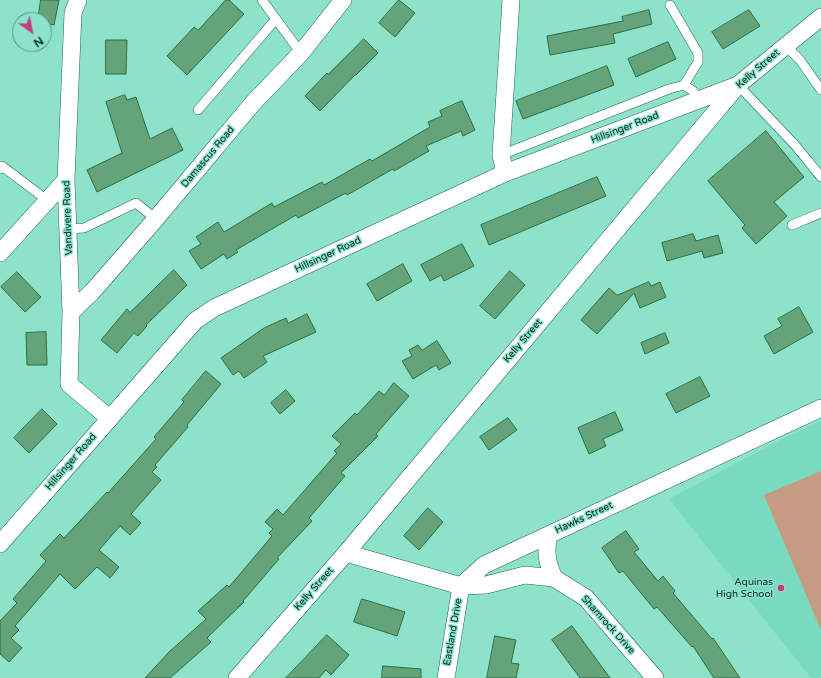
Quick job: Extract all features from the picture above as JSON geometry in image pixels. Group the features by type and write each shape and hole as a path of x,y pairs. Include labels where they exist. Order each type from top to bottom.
{"street":[{"name":"Vandivere Road","path":"78,0 73,13 66,180 71,312 69,384 109,418"},
{"name":"Damascus Road","path":"71,312 92,292 253,103 301,53 343,0"},
{"path":"505,173 502,155 511,0"},
{"name":"Kelly Street","path":"237,678 346,553 738,85 821,17"},
{"name":"Hillsinger Road","path":"0,544 194,321 214,308 505,173 738,85"},
{"path":"0,253 66,180"},
{"name":"Hawks Street","path":"461,586 484,565 821,408"},
{"path":"549,535 546,552 548,564 554,578"},
{"path":"346,553 461,586"},
{"name":"Shamrock Drive","path":"461,586 486,585 525,575 554,578 586,598 655,678"},
{"name":"Eastland Drive","path":"446,678 461,586"}],"lane":[{"path":"262,0 301,53"},
{"path":"502,155 684,84 698,62 698,53 670,5"},
{"path":"198,110 276,19"},
{"path":"786,46 800,60 821,90"},
{"path":"684,84 699,100"},
{"path":"738,85 795,145 821,176"},
{"path":"0,169 2,166 47,200"},
{"path":"68,229 84,228 136,203 156,218"},
{"path":"792,225 821,213"}],"shaded area":[{"name":"Aquinas High School","path":"821,421 821,678 811,678 669,499 782,439"},
{"path":"821,471 821,630 764,495"}],"building":[{"path":"41,0 59,0 54,25 52,25 52,12 39,12"},
{"path":"226,0 229,0 244,14 187,75 167,56 194,27 198,30"},
{"path":"399,0 415,13 395,37 379,23"},
{"path":"649,10 652,24 613,34 615,43 550,55 547,36 623,21 622,17"},
{"path":"749,10 760,26 723,49 712,32"},
{"path":"364,39 378,53 320,111 305,96 327,73 328,74"},
{"path":"106,40 127,40 126,74 106,74"},
{"path":"668,42 676,59 636,77 628,59"},
{"path":"607,66 614,85 523,119 516,101"},
{"path":"125,95 127,100 136,97 150,139 172,128 183,150 97,192 87,170 122,153 106,102"},
{"path":"462,101 475,130 463,136 461,131 426,146 429,151 394,171 393,169 347,195 346,193 298,218 296,215 236,250 238,252 227,259 224,254 201,269 189,251 201,244 196,237 218,222 224,232 272,203 274,207 322,182 324,185 370,159 372,161 430,127 428,122 442,116 440,111"},
{"path":"766,131 804,177 774,202 787,216 756,244 742,228 745,225 708,181"},
{"path":"597,177 606,196 489,245 481,225"},
{"path":"693,234 696,241 718,235 723,253 704,258 702,251 667,261 662,243"},
{"path":"462,244 474,266 444,281 441,275 430,281 421,265"},
{"path":"403,264 412,281 377,301 367,284"},
{"path":"174,270 187,285 146,325 147,326 138,336 134,333 117,353 101,340 127,309 130,312"},
{"path":"510,271 525,285 495,319 480,306"},
{"path":"17,272 41,297 25,312 1,287"},
{"path":"649,282 651,286 660,282 666,297 640,308 634,293 597,334 581,320 609,288 617,295"},
{"path":"799,307 813,332 774,354 764,336 782,326 778,319"},
{"path":"307,314 316,332 263,356 267,362 244,378 239,371 233,375 221,358 264,328 286,318 288,323"},
{"path":"46,332 47,365 27,365 26,333"},
{"path":"665,333 669,343 645,354 641,343"},
{"path":"437,341 451,363 439,370 436,365 413,379 402,361 412,356 409,350 418,345 422,350"},
{"path":"206,371 221,384 187,425 188,427 155,465 157,467 152,472 161,480 131,514 141,523 130,535 120,526 99,550 119,567 110,578 97,567 75,589 60,574 15,626 19,630 11,638 22,648 9,662 0,654 0,621 17,603 13,599 46,561 40,555 60,534 64,538 107,492 108,493 156,439 154,437 184,402 182,400"},
{"path":"700,377 710,396 676,413 666,394"},
{"path":"394,383 409,396 376,434 378,436 341,473 345,476 309,518 312,521 277,558 279,559 243,601 244,602 207,638 211,642 170,678 145,678 169,652 206,619 198,611 227,585 229,587 272,536 269,533 273,529 265,522 277,509 283,515 337,453 334,451 341,444 332,436 355,413 357,415 379,391 384,395"},
{"path":"286,390 295,401 280,414 271,403"},
{"path":"42,409 57,424 29,453 14,438"},
{"path":"615,412 623,430 603,439 606,446 589,454 578,428"},
{"path":"508,418 517,430 489,450 480,437"},
{"path":"428,508 443,522 419,550 404,536"},
{"path":"626,531 639,549 634,552 658,581 663,576 675,591 673,593 712,639 713,638 740,678 714,678 693,646 692,647 657,607 654,609 623,571 619,573 602,548"},
{"path":"362,599 405,612 397,636 354,622"},
{"path":"572,626 610,678 580,678 552,640"},
{"path":"327,635 349,655 331,675 326,670 319,678 286,678"},
{"path":"495,636 516,640 511,663 519,664 516,678 487,678"},
{"path":"383,666 421,669 421,678 382,678"}],"place":[{"name":"Aquinas High School","path":"781,588"}]}
